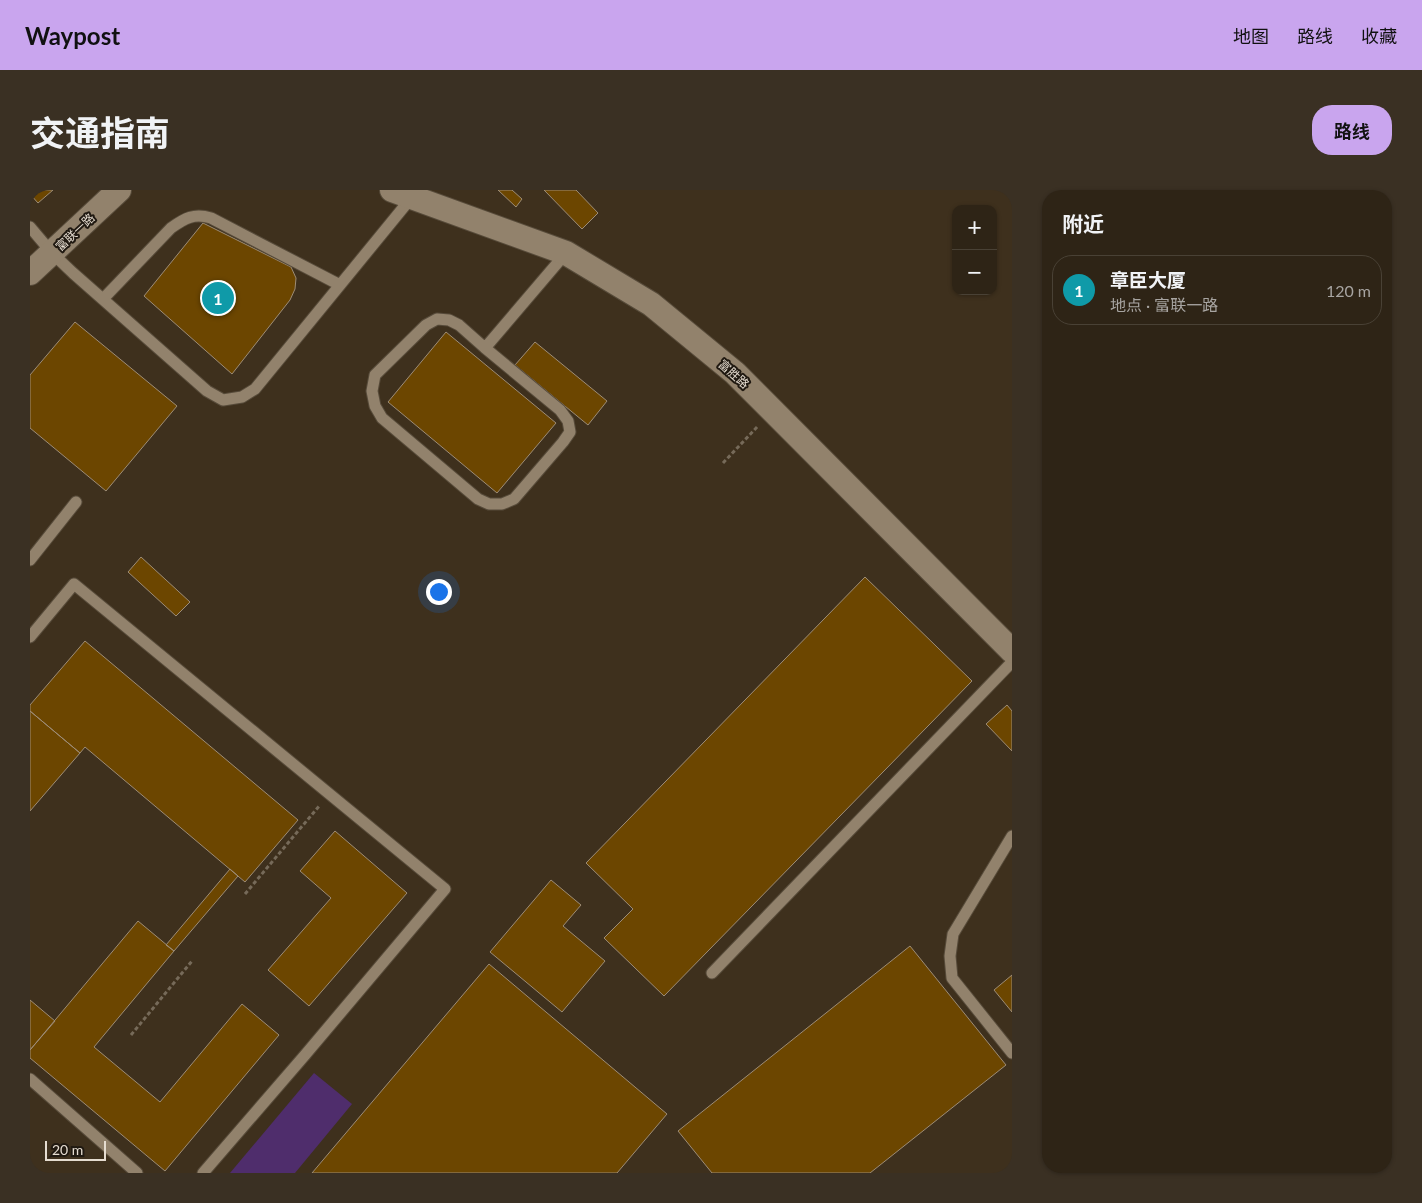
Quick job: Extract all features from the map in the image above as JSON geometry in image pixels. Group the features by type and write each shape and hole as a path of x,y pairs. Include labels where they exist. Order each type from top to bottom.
{"street":[{"name":"富联一路","path":"30,273 119,190"},
{"name":"富胜路","path":"402,194 566,253 651,304 735,373 1012,650"}],"lane":[{"path":"30,227 52,253 103,299 207,391 223,400 242,397 255,389 340,285 402,194"},
{"path":"103,299 172,228 185,219 201,215 211,218 340,285"},
{"path":"485,348 566,253"},
{"path":"437,319 448,320 459,325 485,348 560,410 568,421 570,432 514,498 502,504 489,504 478,499 382,418 372,391 375,375 426,325 437,319"},
{"path":"30,560 76,502"},
{"path":"30,637 74,584 445,889 203,1173"},
{"path":"712,973 1012,662"},
{"path":"1012,836 953,934 950,956 952,978 1012,1053"},
{"path":"30,1079 138,1173"}],"path":[{"path":"723,463 773,411"},
{"path":"245,894 330,794"},
{"path":"131,1035 192,961"}],"shaded area":[{"path":"314,1073 352,1104 295,1173 230,1173"}],"building":[{"path":"30,190 53,190 38,203 30,194"},
{"path":"498,190 512,190 522,199 516,207"},
{"path":"544,190 576,190 598,213 582,229"},
{"path":"203,223 291,267 296,278 295,289 290,300 232,374 144,296"},
{"path":"75,322 177,406 106,491 30,428 30,375"},
{"path":"446,332 556,423 497,493 388,402"},
{"path":"535,342 607,401 588,425 515,365"},
{"path":"141,557 190,602 176,616 128,572"},
{"path":"865,577 972,681 664,996 604,938 633,909 586,863"},
{"path":"85,641 298,820 245,882 85,747 80,753 30,711 30,705"},
{"path":"1007,705 1012,711 1012,751 986,724"},
{"path":"30,711 80,753 30,811"},
{"path":"335,831 407,893 309,1006 268,970 331,898 300,871"},
{"path":"230,869 238,876 174,951 166,945"},
{"path":"551,880 581,905 563,926 605,961 562,1012 490,952"},
{"path":"138,921 174,951 94,1047 160,1102 242,1004 279,1035 165,1171 30,1058 30,1050"},
{"path":"910,946 1006,1065 870,1173 712,1173 678,1131"},
{"path":"489,964 667,1114 617,1173 312,1173"},
{"path":"1012,975 1012,1012 994,990"},
{"path":"30,1000 55,1021 30,1050"}],"place":[{"name":"章臣大厦","path":"218,298"}]}
